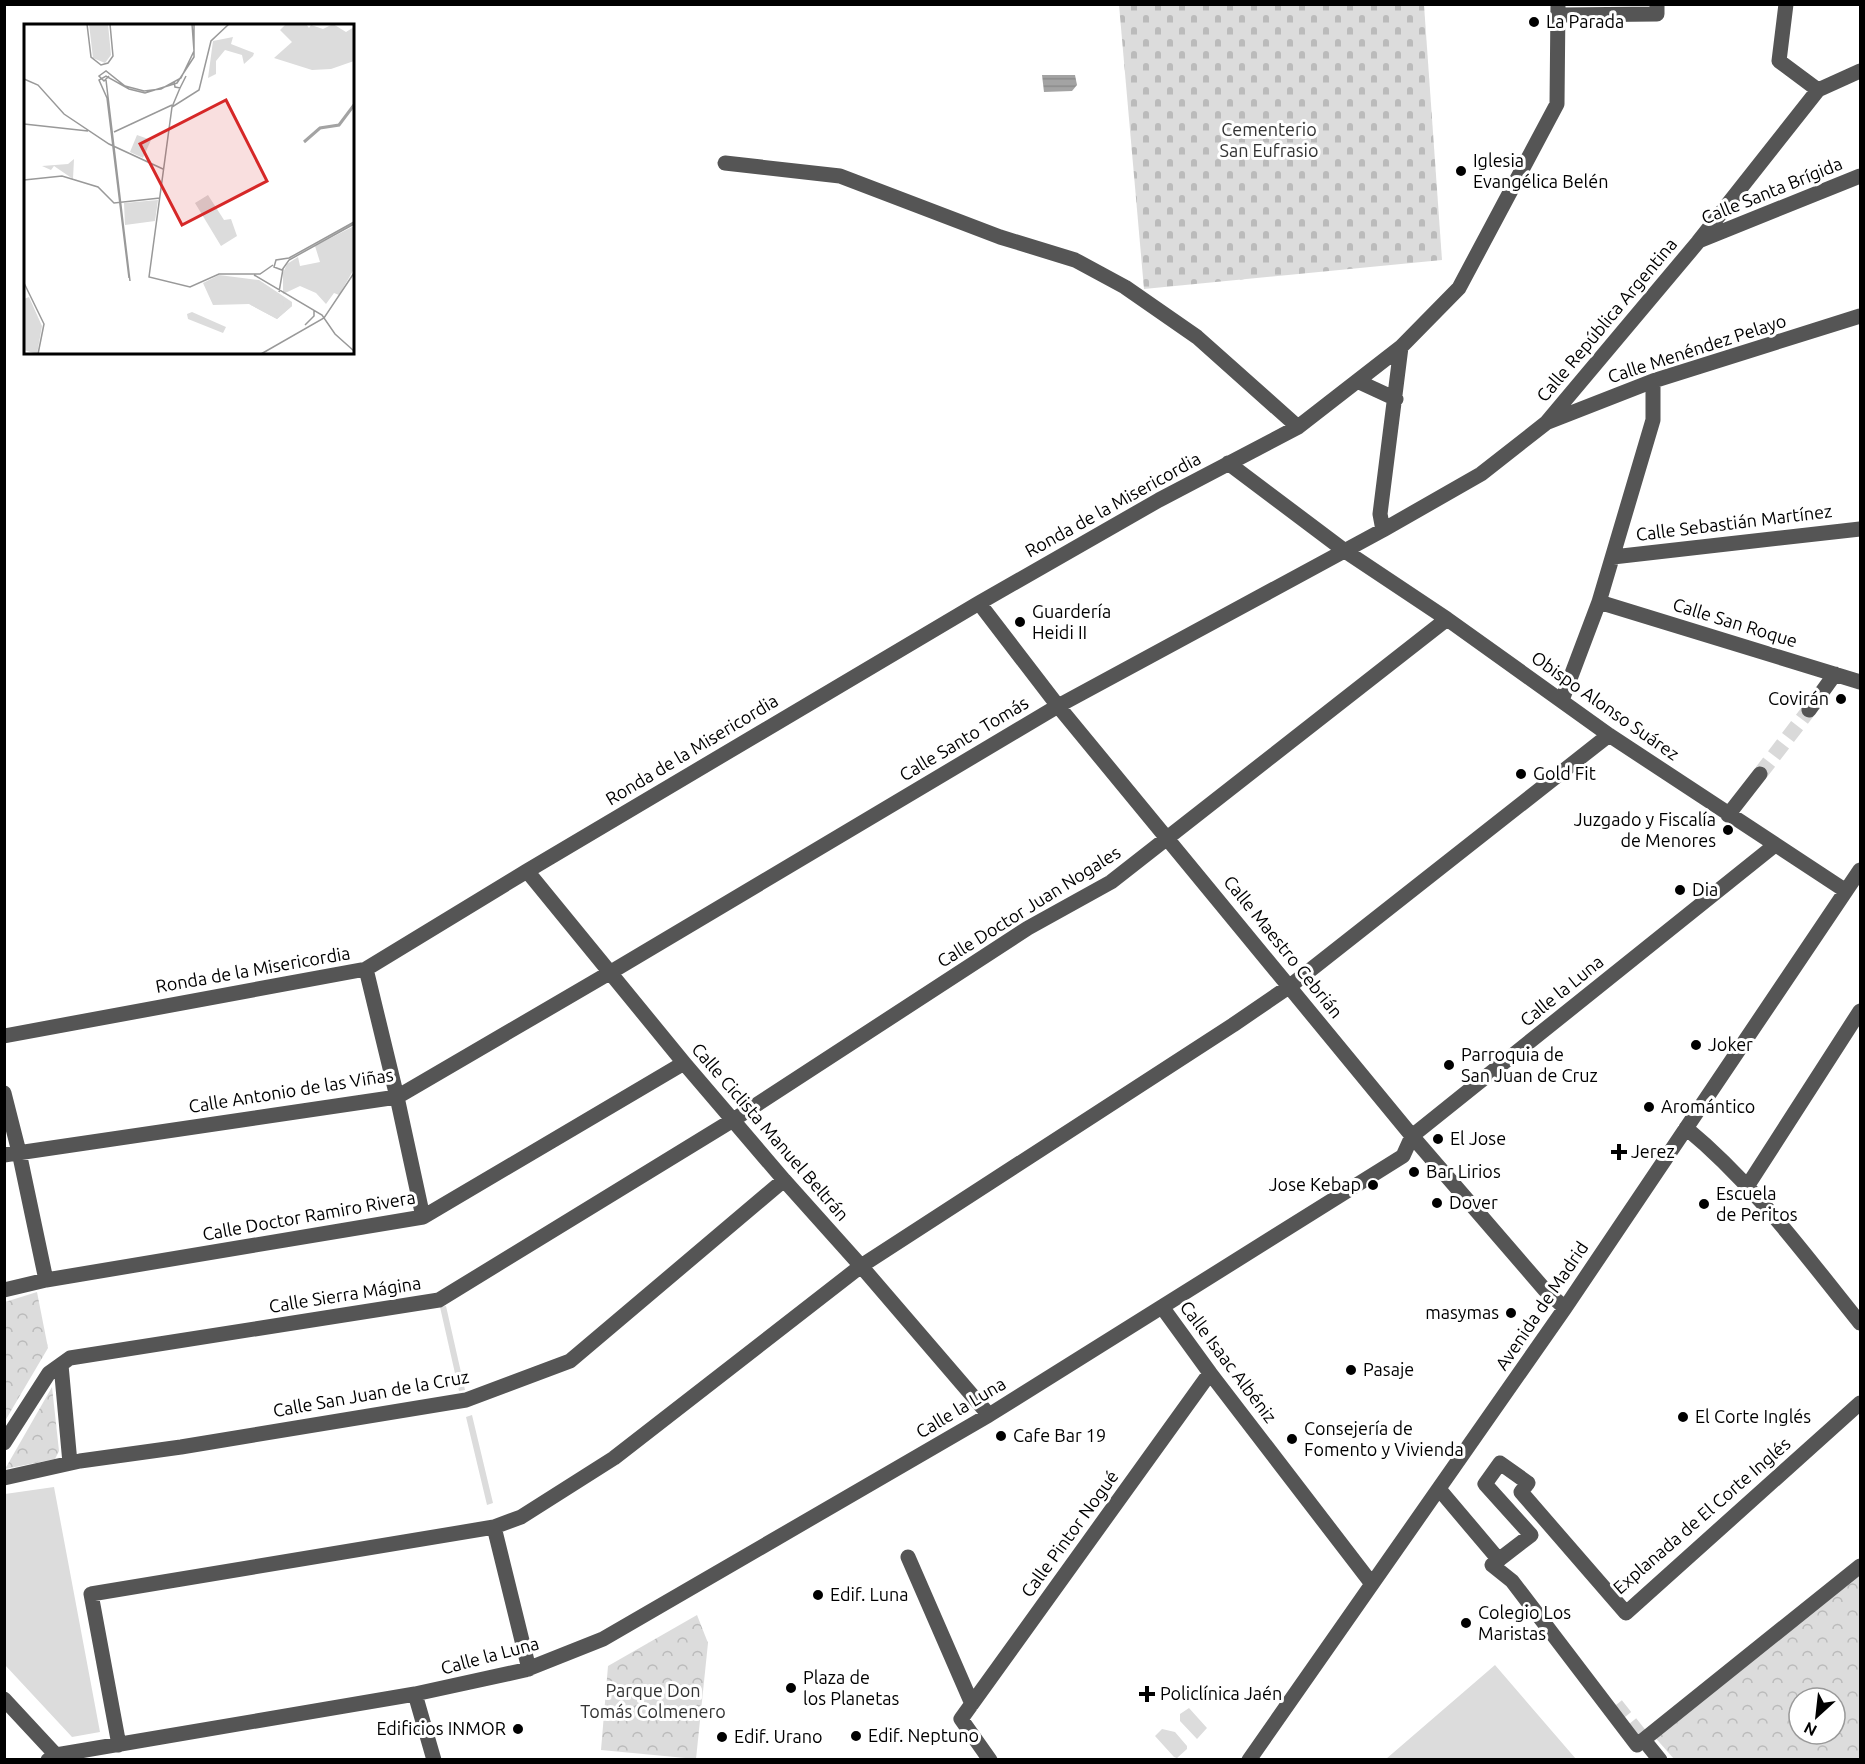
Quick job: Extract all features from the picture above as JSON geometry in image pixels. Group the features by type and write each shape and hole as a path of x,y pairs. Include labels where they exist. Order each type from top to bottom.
{"street":[{"path":"1786,4 1779,61 1818,90"},
{"path":"1558,10 1657,9"},
{"name":"Ronda de la Misericordia","path":"4,1036 366,969 979,603 1159,500 1298,427 1401,347 1459,288 1557,104 1558,10"},
{"name":"Calle República Argentina","path":"1344,550 1481,474 1546,423 1698,242 1818,90 1860,71"},
{"path":"725,163 840,176 1000,237 1075,260 1125,287 1197,337 1298,427"},
{"name":"Calle Santa Brígida","path":"1698,242 1860,176"},
{"name":"Calle Menéndez Pelayo","path":"1546,423 1653,381 1860,315"},
{"path":"1383,530 1380,514 1401,347"},
{"path":"1357,381 1396,399"},
{"path":"1562,700 1599,602 1653,420 1653,381"},
{"name":"Obispo Alonso Suárez","path":"1228,464 1344,550 1447,619 1609,735 1846,891"},
{"name":"Calle Sebastián Martínez","path":"1613,557 1860,529"},
{"name":"Calle Santo Tomás","path":"611,972 1058,705 1344,550"},
{"name":"Calle San Roque","path":"1599,602 1860,682"},
{"name":"Calle Maestro Cebrián","path":"979,603 1058,705 1412,1137 1545,1290 1565,1308"},
{"name":"Calle Doctor Juan Nogales","path":"733,1120 1028,928 1112,882 1447,619"},
{"path":"1809,710 1835,674"},
{"path":"119,1745 91,1594 494,1527 521,1517 614,1458 861,1266 1204,1045 1290,986 1609,735"},
{"path":"1728,815 1760,774"},
{"name":"Calle la Luna","path":"52,1757 415,1694 529,1669 603,1639 989,1416 1403,1156 1412,1137 1775,845"},
{"name":"Avenida de Madrid","path":"1249,1760 1565,1308 1860,870"},
{"name":"Calle Ciclista Manuel Beltrán","path":"527,871 684,1063 989,1416"},
{"path":"366,969 398,1097 423,1217"},
{"name":"Calle Antonio de las Viñas","path":"12,1153 398,1097 611,972"},
{"path":"1748,1185 1860,1011"},
{"name":"Calle Doctor Ramiro Rivera","path":"4,1290 46,1280 423,1217 684,1063"},
{"path":"4,1093 12,1153 46,1280"},
{"name":"Calle Sierra Mágina","path":"61,1365 70,1359 439,1299 512,1257 733,1120"},
{"path":"1686,1128 1716,1153 1748,1185 1860,1323"},
{"name":"Calle San Juan de la Cruz","path":"4,1478 70,1463 466,1400 570,1361 784,1180"},
{"name":"Calle Isaac Albéniz","path":"1162,1306 1210,1373 1372,1584"},
{"path":"4,1443 49,1373 61,1365 70,1463"},
{"name":"Calle Pintor Nogué","path":"990,1760 961,1719 1210,1373"},
{"name":"Explanada de El Corte Inglés","path":"1499,1560 1531,1535 1485,1484 1500,1463 1528,1483 1521,1492 1626,1613 1860,1403"},
{"path":"1438,1489 1499,1560 1492,1566 1512,1581 1637,1744 1860,1566"},
{"path":"494,1527 529,1669"},
{"path":"908,1557 972,1704"},
{"path":"415,1694 434,1760"},
{"path":"4,1698 52,1757"},
{"path":"1647,1744 1660,1760"}],"green space":[{"name":"Cementerio San Eufrasio","path":"1119,5 1424,5 1442,260 1144,289"},
{"path":"37,1292 48,1348 5,1421 5,1302"},
{"path":"446,1306 465,1390 459,1391 440,1307"},
{"path":"52,1387 59,1451 55,1459 5,1469"},
{"path":"472,1415 493,1503 487,1505 466,1417"},
{"path":"54,1487 100,1732 72,1737 5,1665 5,1494"},
{"path":"1860,1566 1860,1759 1674,1759 1652,1734"},
{"name":"Parque Don Tomás Colmenero","path":"697,1615 708,1643 696,1759 601,1750 608,1666"},
{"path":"1495,1665 1576,1759 1386,1759"},
{"path":"1189,1708 1207,1728 1197,1739 1180,1721 1180,1714"},
{"path":"1162,1729 1175,1732 1187,1746 1187,1749 1177,1758 1155,1736"}],"shaded area":[{"path":"1042,75 1075,75 1077,85 1072,91 1044,92"}],"tunnel":[{"path":"1760,774 1809,710"},
{"path":"1616,1705 1647,1744"}],"place":[{"name":"La Parada","path":"1534,22"},
{"name":"Iglesia Evangélica Belén","path":"1461,171"},
{"name":"Guardería Heidi II","path":"1020,622"},
{"name":"Covirán","path":"1841,699"},
{"name":"Gold Fit","path":"1521,774"},
{"name":"Juzgado y Fiscalía de Menores","path":"1728,830"},
{"name":"Dia","path":"1680,890"},
{"name":"Joker","path":"1696,1045"},
{"name":"Parroquia de San Juan de Cruz","path":"1449,1065"},
{"name":"Aromántico","path":"1649,1107"},
{"name":"El Jose","path":"1438,1139"},
{"name":"Jerez","path":"1619,1152"},
{"name":"Bar Lirios","path":"1414,1172"},
{"name":"Jose Kebap","path":"1373,1185"},
{"name":"Dover","path":"1437,1203"},
{"name":"Escuela de Peritos","path":"1704,1204"},
{"name":"masymas","path":"1511,1313"},
{"name":"Pasaje","path":"1351,1370"},
{"name":"El Corte Inglés","path":"1683,1417"},
{"name":"Cafe Bar 19","path":"1001,1436"},
{"name":"Consejería de Fomento y Vivienda","path":"1292,1439"},
{"name":"Edif. Luna","path":"818,1595"},
{"name":"Colegio Los Maristas","path":"1466,1623"},
{"name":"Plaza de los Planetas","path":"791,1688"},
{"name":"Policlínica Jaén","path":"1147,1694"},
{"name":"Edificios INMOR","path":"518,1729"},
{"name":"Edif. Neptuno","path":"856,1736"},
{"name":"Edif. Urano","path":"722,1737"}]}
